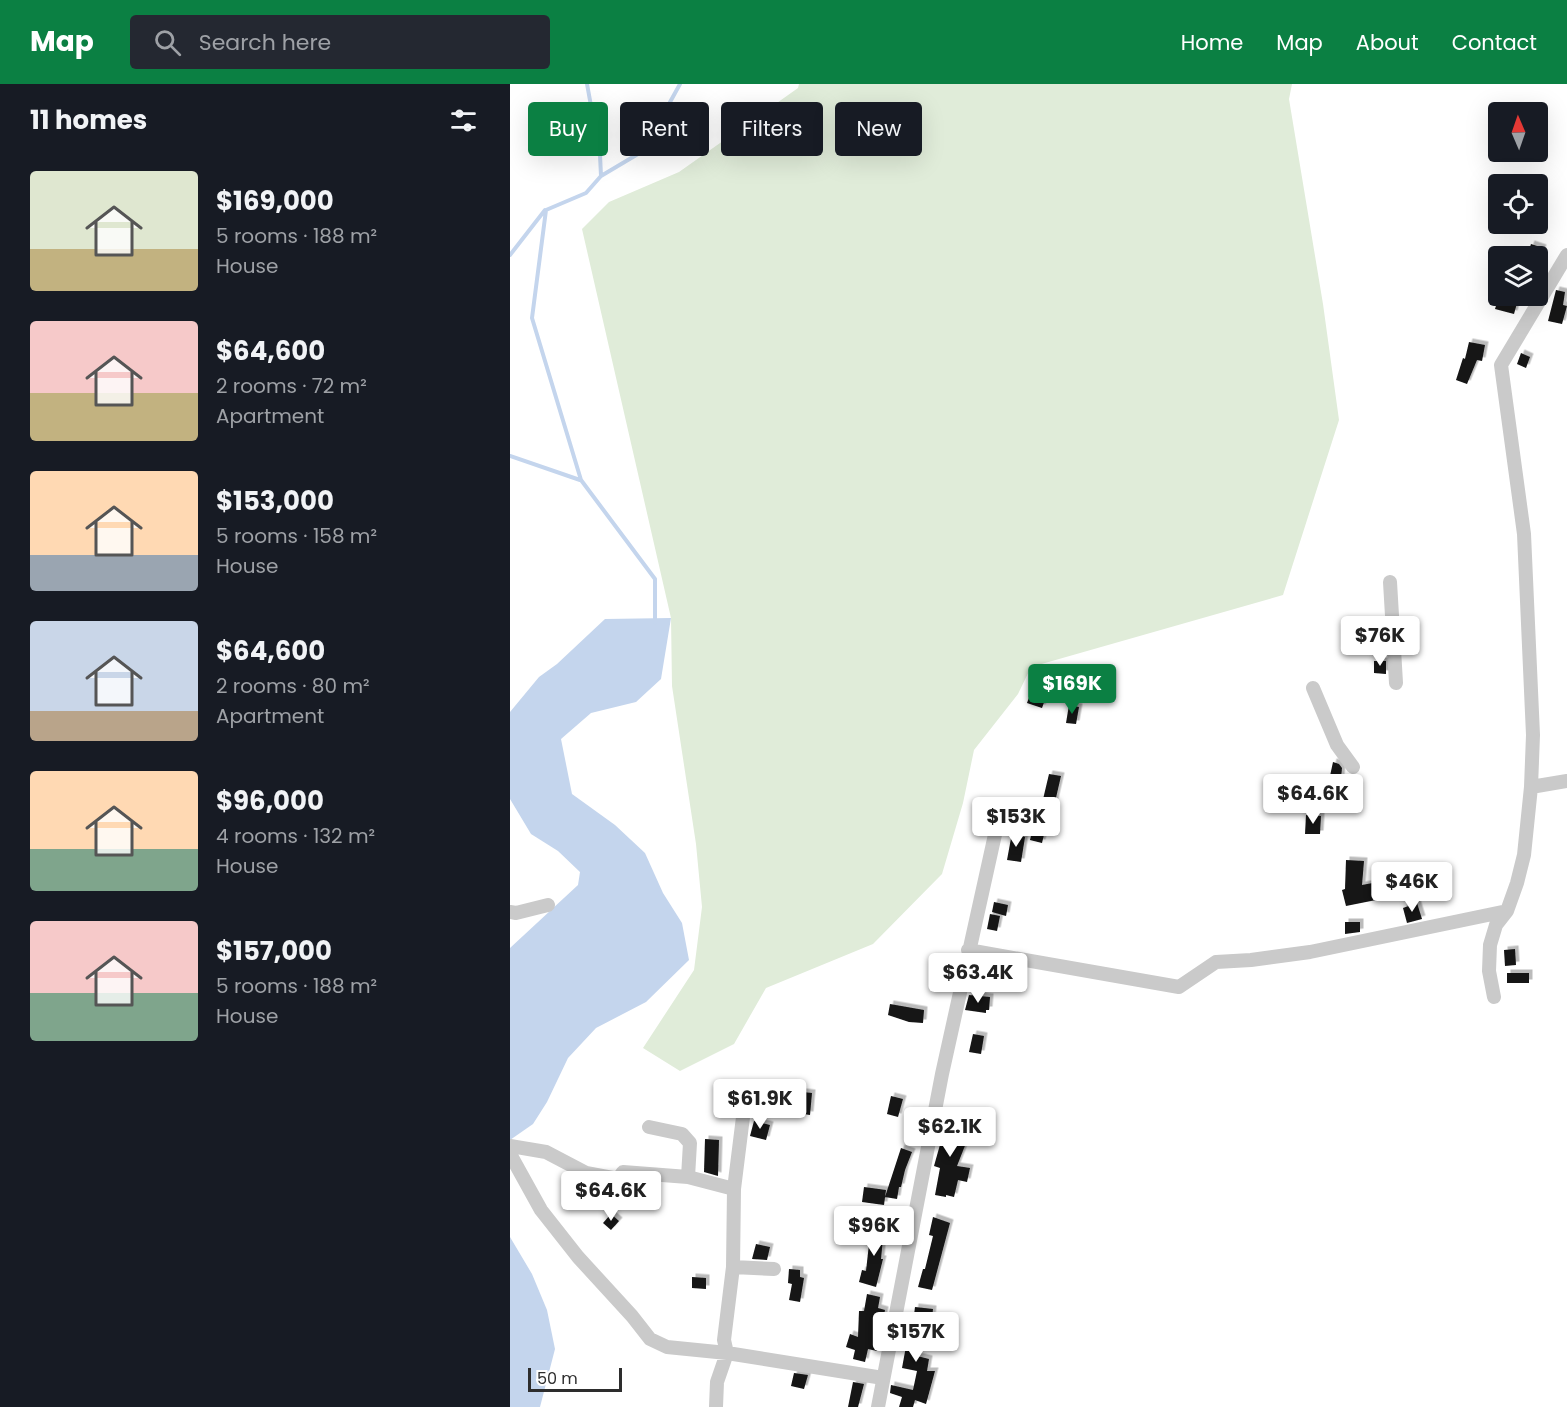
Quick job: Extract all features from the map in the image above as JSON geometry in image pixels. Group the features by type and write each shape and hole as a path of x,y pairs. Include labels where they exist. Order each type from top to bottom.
{"street":[{"path":"1494,997 1489,971 1490,945 1496,926 1506,911 1517,884 1524,855 1531,787 1532,683 1524,534 1501,365 1567,255"},
{"path":"1389,582 1396,683"},
{"path":"1313,687 1337,746 1353,767"},
{"path":"1531,787 1567,781"},
{"path":"878,1407 942,1074 996,830"},
{"path":"510,912 516,913 548,904"},
{"path":"968,950 1179,987 1216,962 1310,952 1506,911"},
{"path":"716,1407 717,1382 727,1353 724,1340 733,1267 734,1190 743,1117"},
{"path":"649,1127 682,1134 690,1143 688,1178"},
{"path":"510,1146 546,1152 586,1173 618,1179 623,1172 688,1178 734,1190"},
{"path":"510,1155 541,1210 578,1257 650,1338 667,1347 727,1353 884,1378"},
{"path":"733,1267 774,1269"}],"green space":[{"path":"799,84 1292,84 1289,99 1323,304 1339,420 1283,595 1031,667 1018,694 974,750 963,803 942,874 873,944 766,988 734,1044 680,1071 643,1048 694,970 702,907 696,844 672,686 671,618 582,229 609,202 679,172 702,156 709,156 709,151 721,142 721,156 823,156 823,102 778,102 798,88"}],"water":[{"path":"671,618 661,679 636,702 591,713 561,739 572,794 615,825 645,853 663,893 682,923 689,960 646,1002 596,1028 568,1058 547,1102 533,1124 510,1140 510,948 578,885 580,872 558,851 531,834 510,799 510,712 539,677 557,664 605,619"},
{"path":"510,1237 532,1274 547,1310 555,1349 540,1407 510,1407"}],"building":[{"path":"1556,290 1565,292 1563,305 1567,306 1562,324 1548,321"},
{"path":"1496,306 1516,306 1514,314 1495,309"},
{"path":"1469,342 1485,345 1482,361 1477,360 1467,384 1456,380"},
{"path":"1521,353 1530,357 1526,368 1517,364"},
{"path":"1374,661 1386,661 1386,674 1374,673"},
{"path":"1052,681 1064,682 1063,694 1051,693"},
{"path":"1031,692 1046,697 1042,708 1027,703"},
{"path":"1069,705 1079,707 1076,724 1066,723"},
{"path":"1333,762 1342,768 1341,778 1330,776"},
{"path":"1049,774 1061,776 1052,815 1040,812"},
{"path":"1306,815 1321,816 1320,834 1305,834"},
{"path":"1034,823 1046,826 1042,843 1030,840"},
{"path":"1012,833 1025,837 1021,862 1007,860"},
{"path":"1346,860 1364,861 1362,885 1378,882 1381,899 1346,906 1342,890 1345,889"},
{"path":"994,902 1008,905 1006,916 992,912"},
{"path":"1417,903 1422,919 1407,923 1403,908"},
{"path":"990,914 1000,916 997,931 987,929"},
{"path":"1345,922 1360,922 1360,932 1345,934"},
{"path":"1515,949 1516,965 1505,966 1504,950"},
{"path":"1507,973 1529,973 1529,983 1507,983"},
{"path":"969,995 990,997 989,1010 986,1010 986,1013 965,1010"},
{"path":"890,1004 924,1010 923,1023 909,1022 888,1015"},
{"path":"973,1034 984,1036 981,1054 969,1052"},
{"path":"793,1091 812,1093 810,1115 790,1112"},
{"path":"730,1095 748,1096 748,1108 730,1108"},
{"path":"891,1096 903,1099 898,1117 887,1114"},
{"path":"951,1118 963,1119 960,1141 966,1143 957,1166 970,1168 967,1182 958,1180 954,1197 946,1195 946,1197 935,1195 940,1168 934,1166 943,1134 940,1133 943,1119 951,1120"},
{"path":"754,1121 770,1125 766,1140 750,1136"},
{"path":"705,1139 719,1140 718,1176 704,1172"},
{"path":"901,1148 912,1152 901,1187 899,1187 897,1199 885,1197"},
{"path":"629,1182 638,1183 638,1200 628,1200"},
{"path":"864,1187 886,1190 884,1205 862,1202"},
{"path":"611,1214 619,1221 611,1230 603,1223"},
{"path":"933,1217 950,1223 932,1290 918,1287 933,1236 929,1235"},
{"path":"871,1226 884,1227 881,1259 883,1259 876,1287 859,1282 862,1270 866,1271"},
{"path":"756,1244 770,1247 767,1260 752,1259"},
{"path":"789,1269 800,1270 800,1277 804,1278 800,1302 789,1300 792,1284 788,1283"},
{"path":"692,1277 706,1278 706,1289 692,1288"},
{"path":"867,1294 880,1297 878,1308 885,1310 877,1351 868,1349 865,1362 853,1359 855,1350 846,1347 850,1334 858,1337 859,1311 864,1311"},
{"path":"915,1307 933,1309 932,1319 926,1318 917,1356 929,1359 927,1371 935,1371 926,1404 915,1400 913,1407 899,1407 902,1397 890,1393 891,1385 913,1390 917,1371 902,1368 909,1330 912,1331"},
{"path":"794,1373 808,1375 804,1389 791,1386"},
{"path":"853,1382 864,1384 858,1407 848,1407"}],"waterway":[{"path":"587,84 600,155 601,176"},
{"path":"655,623 655,579 581,480 532,318 546,210 586,193 601,176 643,151 680,84"},
{"path":"510,255 545,210"},
{"path":"510,456 580,480"}]}
